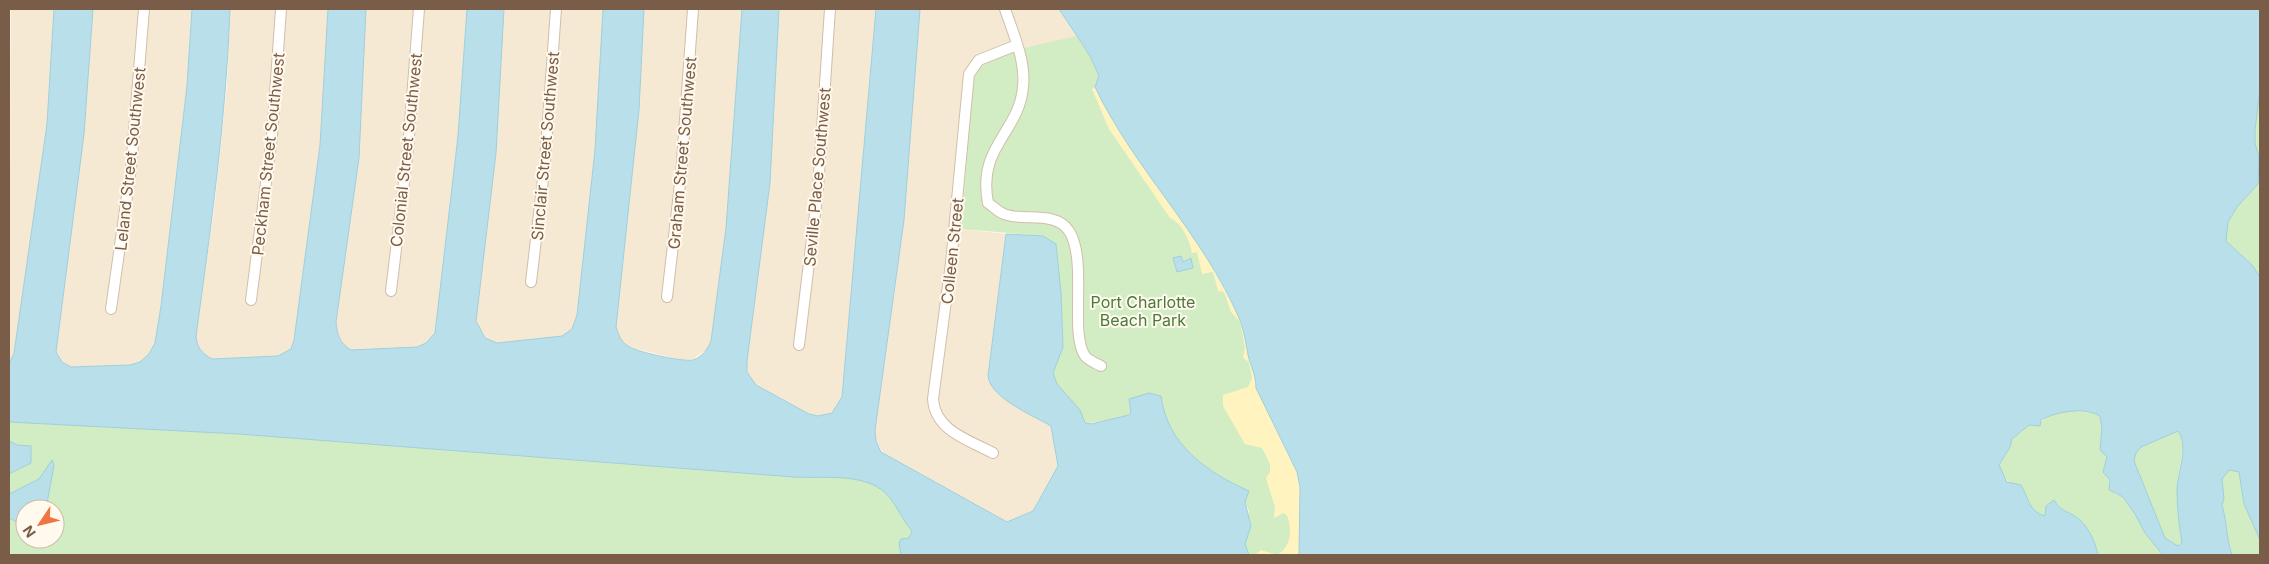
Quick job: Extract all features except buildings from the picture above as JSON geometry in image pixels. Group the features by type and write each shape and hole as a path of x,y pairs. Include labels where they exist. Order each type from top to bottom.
{"street":[{"name":"Leland Street Southwest","path":"111,308 131,168 144,9"},
{"name":"Peckham Street Southwest","path":"251,300 272,136 281,9"},
{"name":"Colonial Street Southwest","path":"391,291 408,149 418,9"},
{"name":"Sinclair Street Southwest","path":"531,282 546,153 556,9"},
{"name":"Graham Street Southwest","path":"667,297 681,176 693,9"},
{"name":"Seville Place Southwest","path":"799,345 818,189 830,9"},
{"path":"1005,9 1023,69 1022,98 1015,116 999,140 991,157 985,186 988,203 1004,214 1050,219 1063,224 1069,232 1074,243 1077,269 1080,346 1087,358 1101,366"},
{"name":"Colleen Street","path":"993,453 942,424 934,408 933,399 951,263 969,74 979,60 1017,45"}],"shaded area":[{"path":"11,9 54,9 47,124 14,353 9,364"},
{"path":"93,9 192,9 187,86 155,343 149,354 140,362 130,365 71,367 62,362 56,352 84,134"},
{"path":"230,9 328,9 320,145 294,340 291,349 278,356 212,359 204,355 197,346 196,336 215,202 227,86"},
{"path":"366,9 467,9 458,136 435,333 426,343 417,347 351,350 344,346 337,333 336,322 359,158"},
{"path":"504,9 603,9 595,150 577,315 572,329 562,336 497,343 485,338 476,321 496,153"},
{"path":"644,9 742,9 726,228 711,341 707,349 693,359 681,360 629,347 620,340 616,327 639,110"},
{"path":"779,9 876,9 842,397 832,413 818,416 809,414 756,385 747,372 770,183"},
{"path":"920,9 1059,9 1076,36 1009,54 988,63 977,72 973,83 961,229 1006,234 988,380 1008,402 1051,425 1058,466 1033,511 1007,522 885,455 876,441 875,430 904,220"}],"green space":[{"name":"Port Charlotte Beach Park","path":"1076,36 1090,56 1099,76 1095,87 1209,262 1240,319 1298,521 1299,555 1249,555 1245,544 1249,511 1245,502 1249,491 1221,477 1196,459 1176,436 1168,423 1163,408 1129,399 1131,412 1125,417 1084,424 1057,384 1051,371 1043,236 961,229 973,83 976,74 983,66 1003,55 1027,47"},
{"path":"2260,89 2260,277 2252,265 2226,241 2228,222 2237,207 2258,184 2259,157 2255,143 2255,130"},
{"path":"2071,410 2093,413 2100,416 2102,428 2100,450 2107,457 2110,486 2115,494 2123,497 2145,533 2163,555 2098,555 2090,533 2081,522 2061,510 2047,515 2036,513 2025,497 2009,482 2002,472 1999,465 2010,447 2012,439 2029,425 2035,426 2050,415"},
{"path":"9,422 239,434 794,477 845,478 858,480 881,489 896,506 912,531 909,538 901,539 899,543 901,555 9,555"},
{"path":"2178,431 2182,445 2177,489 2182,543 2178,546 2165,538 2134,461 2135,453 2141,447"},
{"path":"2229,470 2239,472 2244,504 2260,540 2260,555 2232,555 2222,504 2224,499 2222,479"}],"sand":[{"path":"1095,87 1102,102 1209,262 1240,319 1249,357 1256,375 1256,388 1297,472 1300,487 1299,555 1277,555 1282,552 1288,543 1290,526 1287,515 1283,513 1274,518 1275,507 1266,478 1270,472 1270,464 1262,448 1245,444 1223,406 1223,395 1248,387 1252,378 1249,362 1243,358 1245,347 1240,322 1231,312 1224,292 1218,291 1213,272 1202,274 1197,252 1192,253 1184,231 1178,223 1170,218 1109,129 1092,89"},
{"path":"1261,550 1277,555 1255,555"}],"water":[{"path":"54,9 93,9 84,134 56,352 62,362 71,367 130,365 140,362 149,354 155,343 187,86 192,9 230,9 221,132 196,336 200,349 208,357 212,359 278,356 291,349 294,340 320,145 328,9 366,9 359,158 336,322 338,335 342,342 351,350 417,347 426,343 435,333 458,136 467,9 504,9 496,153 476,321 485,338 497,343 562,336 572,329 577,315 595,150 603,9 644,9 639,110 616,327 621,340 633,348 649,354 670,358 696,359 704,352 711,341 726,228 742,9 779,9 770,183 747,372 756,385 809,414 818,416 832,413 842,397 876,9 920,9 904,220 875,430 876,441 881,452 1007,522 1033,511 1058,466 1051,426 1004,399 996,392 988,376 1006,234 1043,236 1056,244 1061,293 1063,347 1053,373 1057,384 1080,410 1085,423 1091,424 1129,415 1131,412 1129,399 1149,393 1161,396 1171,428 1191,454 1218,475 1249,491 1245,502 1251,526 1245,544 1249,555 901,555 899,543 901,539 909,538 912,531 896,506 881,489 858,480 845,478 794,477 239,434 9,422 9,364 14,353 47,124"},
{"path":"1059,9 2260,9 2260,89 2255,130 2255,143 2259,157 2258,184 2237,207 2228,222 2226,241 2252,265 2260,277 2260,540 2244,504 2239,472 2229,470 2222,479 2224,499 2222,505 2232,555 2163,555 2145,533 2123,497 2109,490 2110,480 2103,472 2107,457 2100,450 2102,428 2100,416 2094,413 2071,411 2055,414 2041,420 2040,426 2029,425 2012,439 2010,447 1999,465 2007,482 2021,485 2030,504 2039,514 2045,516 2046,506 2054,500 2060,508 2078,518 2090,532 2098,555 1299,555 1300,487 1297,472 1256,388 1244,332 1239,318 1207,258 1111,117 1095,87 1099,76 1090,56","holes":["2178,431 2181,437 2183,452 2177,489 2182,543 2178,546 2165,538 2134,461 2136,453 2141,447"]},
{"path":"1181,256 1183,262 1191,258 1193,268 1177,272 1173,258"},
{"path":"9,441 17,445 31,446 31,463 9,474"},
{"path":"52,460 54,465 48,499 15,499 15,521 9,518 9,494 39,479"}]}
